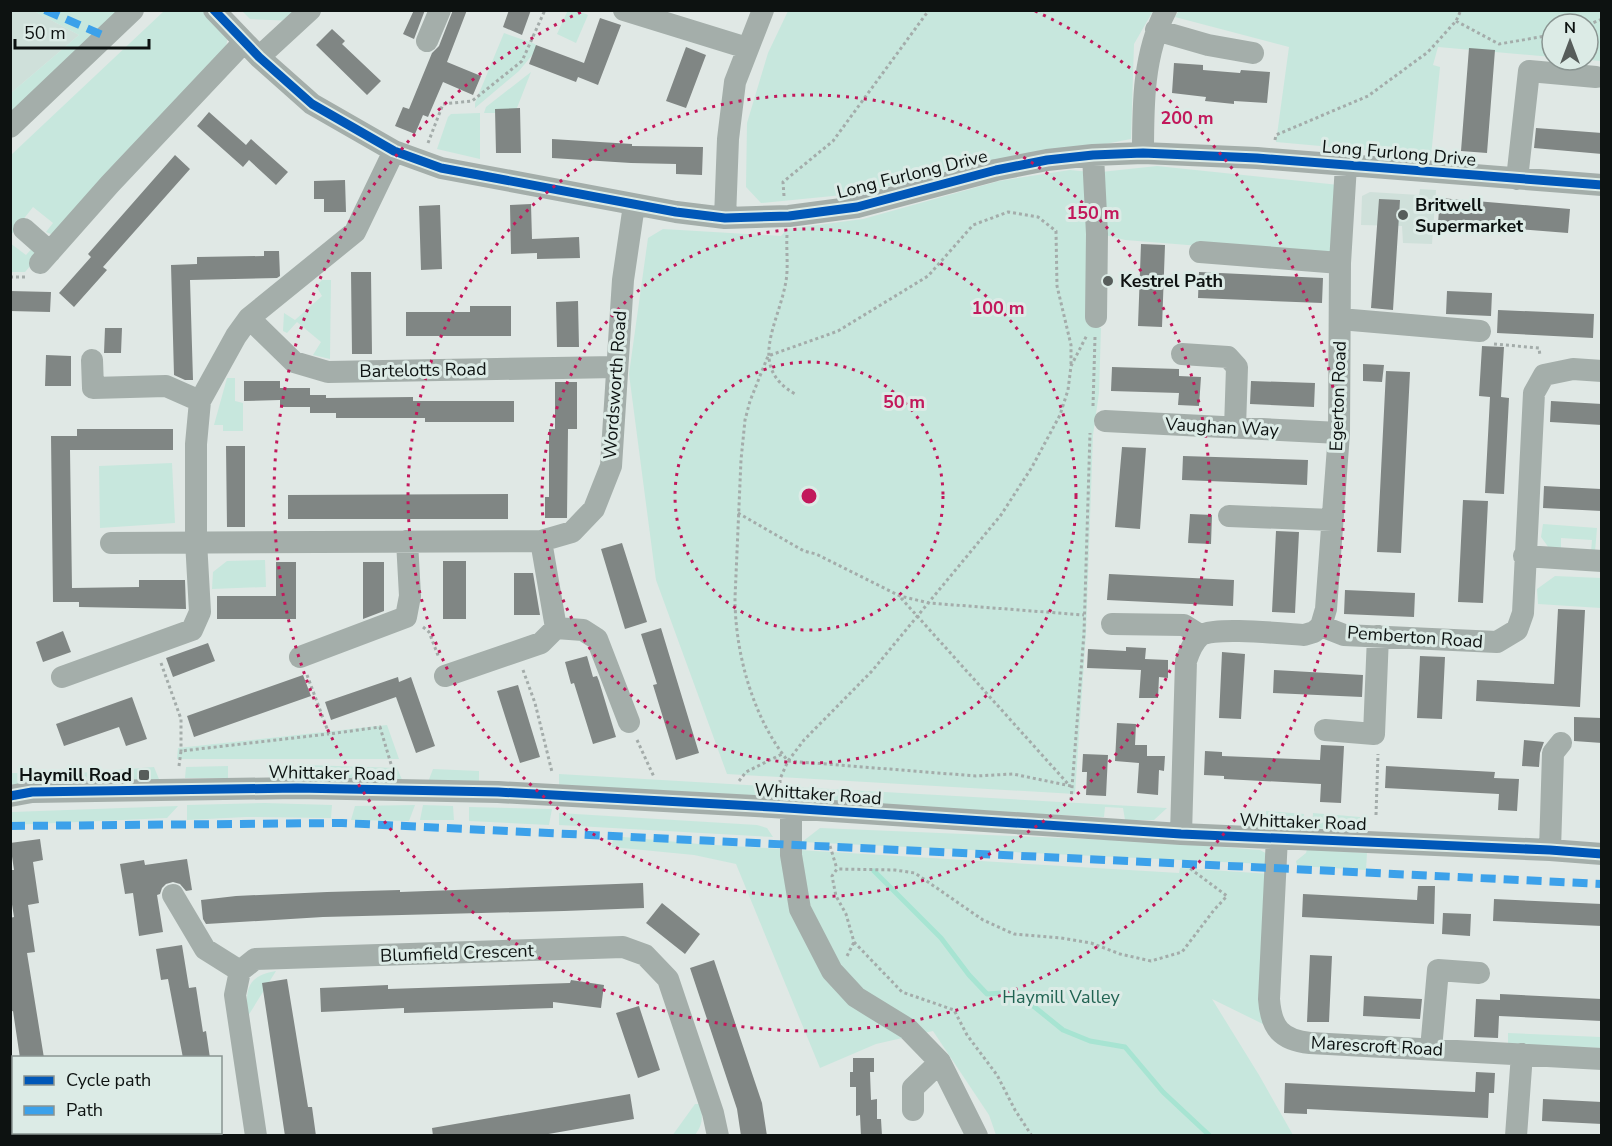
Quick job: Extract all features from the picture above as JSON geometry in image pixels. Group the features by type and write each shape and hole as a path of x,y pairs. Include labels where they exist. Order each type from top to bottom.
{"street":[{"path":"10,127 133,10"},
{"name":"Long Furlong Drive","path":"214,10 252,50 312,104 394,152 441,168 634,205 725,218 786,217 857,207 996,170 1047,160 1143,153 1272,159 1602,185"},
{"path":"24,229 45,257 117,176 252,50 310,10"},
{"path":"427,41 440,10"},
{"path":"624,10 747,48"},
{"path":"725,218 729,128 735,82 763,10"},
{"path":"1143,153 1143,96 1161,20 1208,45 1253,53"},
{"path":"1517,178 1529,71 1596,77"},
{"path":"62,677 192,630 200,612 196,541 196,444 200,401 236,336 249,318 355,232 394,152"},
{"path":"1093,155 1096,317"},
{"name":"Egerton Road","path":"1321,626 1326,609 1339,433 1340,263 1346,165"},
{"name":"Wordsworth Road","path":"111,543 541,541 572,532 594,509 611,466 622,280 634,205"},
{"path":"1200,252 1340,263"},
{"name":"Bartelotts Road","path":"249,318 294,362 328,372 616,366"},
{"path":"1340,319 1480,332"},
{"path":"1182,354 1228,357 1237,367 1235,428"},
{"path":"92,360 93,388 166,386 200,401"},
{"path":"1544,375 1573,369 1602,371"},
{"name":"Pemberton Road","path":"1200,635 1222,631 1304,635 1314,632 1321,626 1344,634 1497,642 1517,630 1523,613 1524,556 1534,393 1544,375"},
{"name":"Vaughan Way","path":"1096,418 1339,433"},
{"path":"1229,516 1332,520"},
{"path":"300,657 406,617 410,596 406,541"},
{"path":"541,541 556,628"},
{"path":"1524,556 1602,561"},
{"path":"1112,624 1184,625 1200,635 1186,661 1181,834"},
{"path":"445,676 541,643 556,628 583,630 597,639 629,722"},
{"path":"1325,730 1374,734 1378,636"},
{"path":"1550,850 1553,753 1561,743"},
{"name":"Whittaker Road","path":"18,792 297,788 498,792 791,808 1181,834 1602,854"},
{"path":"791,808 791,855 800,909 832,971 855,996 908,1029 940,1062 977,1136"},
{"name":"Marescroft Road","path":"1277,837 1269,999 1278,1031 1301,1042 1602,1059"},
{"path":"173,895 205,949 240,971 235,995 256,1136"},
{"name":"Blumfield Crescent","path":"240,971 255,959 623,947 645,956 668,979 713,1113 718,1136"},
{"path":"1431,1049 1437,970 1479,973"},
{"path":"1516,1136 1522,1054"},
{"path":"907,1094 940,1062"}],"path":[{"path":"421,161 443,104 472,101 522,61 545,10"},
{"path":"795,394 777,381 768,356 768,345 786,284 786,217 783,182 833,141 929,10"},
{"path":"1272,159 1276,135 1368,96 1428,52 1456,21 1461,10"},
{"path":"1456,21 1499,44 1540,37"},
{"path":"780,783 788,761 804,740 872,671 1001,515 1032,467 1060,415 1068,390 1071,345 1057,286 1056,231 1038,217 1008,212 973,225 928,276 838,331 768,356 745,420 735,598 738,633 759,716 788,761 976,776 1013,774 1071,786"},
{"path":"1071,366 1096,317"},
{"path":"1071,800 1096,418 1096,317"},
{"path":"1480,332 1478,342 1539,348 1544,375"},
{"path":"738,513 804,551 816,554 900,596 929,603 1084,615"},
{"path":"900,596 1071,786"},
{"path":"429,632 445,676"},
{"path":"154,644 181,719 179,766"},
{"path":"516,651 535,703 552,772"},
{"path":"300,657 329,734"},
{"path":"629,722 654,777"},
{"path":"181,751 380,727 391,764"},
{"path":"1374,734 1378,733 1376,815"},
{"path":"739,781 746,772 782,754"},
{"path":"830,846 837,869"},
{"path":"837,869 895,870 915,873 983,920 1014,934 1091,943 1120,954 1151,961 1182,952 1227,896 1184,864"},
{"path":"837,869 832,876 836,896 846,914 854,942 902,992 954,1010 967,1035 997,1075 1015,1110 1032,1136"}],"shaded area":[{"path":"11,11 34,11 79,35 11,93"},
{"path":"1420,189 1436,190 1432,244 1403,243 1402,226 1361,225 1362,196 1370,192 1419,195"}],"green space":[{"path":"568,10 588,15 576,43 557,34"},
{"path":"1179,10 1601,11 1601,61 1600,12 1540,12 1540,56 1438,47 1433,65 1440,67 1431,156 1276,142 1289,47 1175,17"},
{"path":"34,11 120,11 11,122 11,93 79,35"},
{"path":"164,11 207,11 228,35 225,54 58,237 46,232 53,223 33,207 11,235 11,155"},
{"path":"242,11 303,11 293,21 250,19"},
{"path":"788,11 1153,11 1134,44 1131,139 843,195 761,203 746,187 747,123 768,53"},
{"path":"504,33 535,44 538,48 519,71 475,108 475,103"},
{"path":"531,72 515,113 484,113 486,107"},
{"path":"480,113 480,159 437,149 451,114"},
{"path":"1157,166 1339,185 1336,257 1125,240 1105,235 1101,172"},
{"path":"1070,170 1090,172 1088,323 1101,328 1099,393 1093,435 1086,633 1075,794 727,774 656,580 629,374 648,238 663,229 781,236 787,229 863,219 999,181"},
{"path":"10,243 26,255 37,243 40,255 25,272 11,272"},
{"path":"322,280 331,280 330,359 313,355 321,342 297,322 287,333 283,331 284,313 295,320 322,296 316,286"},
{"path":"227,378 235,378 235,401 243,403 243,431 223,431 223,425 214,425"},
{"path":"172,463 175,523 100,528 99,466"},
{"path":"1543,524 1597,528 1595,552 1591,552 1592,540 1561,538 1561,552 1549,548 1541,537"},
{"path":"265,560 266,587 212,589 213,572 227,561"},
{"path":"1555,576 1601,578 1601,608 1538,604 1537,589"},
{"path":"387,725 399,759 177,759 178,748"},
{"path":"306,765 397,768 403,782 313,781"},
{"path":"228,766 228,778 185,778 186,767"},
{"path":"154,767 161,784 81,786 79,773"},
{"path":"433,769 479,771 479,785 428,782"},
{"path":"10,773 64,773 69,789 11,787"},
{"path":"559,774 764,786 754,801 559,787"},
{"path":"777,786 1167,808 1154,820 1125,820 1123,808 1105,807 1104,817 896,808 775,800"},
{"path":"264,803 332,805 331,818 246,817 187,820 187,805"},
{"path":"415,805 409,821 351,820 355,806"},
{"path":"423,805 453,806 454,820 420,820"},
{"path":"178,806 167,818 11,825 12,812"},
{"path":"469,807 552,809 549,825 469,821"},
{"path":"1266,811 1304,814 1301,829 1267,827"},
{"path":"559,813 757,825 767,828 773,837 559,825"},
{"path":"1313,813 1360,817 1361,831 1312,828"},
{"path":"820,828 1158,842 1260,850 1271,856 1265,864 802,842"},
{"name":"Haymill Valley","path":"613,836 699,844 1179,873 1180,868 1271,874 1267,1026 1212,999 1293,1135 996,1135 989,1115 933,1031 876,1044 820,1068 736,864 694,855 612,847"},
{"path":"1307,849 1367,853 1366,870 1297,866 1296,861 1306,853"},
{"path":"276,971 248,1016 247,998 250,985 259,976"},
{"path":"1508,1033 1601,1037 1601,1048 1508,1044"},
{"path":"695,1104 700,1104 702,1116 700,1128 695,1135 672,1136"}],"building":[{"path":"414,10 425,10 414,39 403,34"},
{"path":"453,10 467,10 447,62 481,76 473,95 443,82 428,117 423,115 415,134 395,126 403,107 409,109 432,53 439,46"},
{"path":"509,10 531,10 522,35 503,27"},
{"path":"600,18 621,25 598,85 578,77 576,82 529,64 536,45 584,63"},
{"path":"332,29 345,41 342,44 381,81 367,95 316,45"},
{"path":"686,47 706,55 686,108 666,101"},
{"path":"1469,48 1495,50 1487,153 1461,151"},
{"path":"1174,63 1203,65 1203,70 1240,73 1241,70 1270,72 1267,103 1234,101 1234,104 1205,101 1206,97 1172,93"},
{"path":"520,108 521,153 496,153 495,109"},
{"path":"209,112 246,145 251,139 288,172 276,185 249,160 243,167 197,126"},
{"path":"1536,128 1602,133 1602,154 1534,148"},
{"path":"552,139 632,144 632,146 703,147 702,175 676,174 676,164 552,158"},
{"path":"175,155 190,169 103,267 107,270 74,307 59,293 91,257 88,254"},
{"path":"345,180 346,212 324,212 324,199 314,199 314,181"},
{"path":"1440,198 1570,209 1568,233 1438,223"},
{"path":"1379,199 1400,200 1393,310 1371,308"},
{"path":"531,204 532,239 579,237 580,258 537,259 537,253 511,254 510,205"},
{"path":"440,205 442,269 421,270 419,206"},
{"path":"1141,244 1165,245 1162,327 1138,326"},
{"path":"264,251 279,251 280,276 277,278 190,280 193,380 185,380 174,375 171,265 197,264 197,257 264,256"},
{"path":"351,272 371,272 372,354 352,354"},
{"path":"1199,272 1323,278 1322,303 1198,298"},
{"path":"10,291 51,292 50,312 10,311"},
{"path":"1447,291 1492,293 1491,316 1446,314"},
{"path":"578,301 579,347 557,347 556,302"},
{"path":"470,306 511,306 511,336 406,336 406,312 470,312"},
{"path":"1498,310 1594,314 1593,338 1497,333"},
{"path":"105,328 122,328 121,353 104,353"},
{"path":"1482,346 1504,347 1501,397 1509,398 1504,494 1485,493 1490,397 1479,396"},
{"path":"46,355 71,356 71,386 45,386"},
{"path":"1363,364 1384,365 1382,382 1363,381"},
{"path":"1112,367 1179,369 1179,376 1201,377 1199,406 1178,405 1179,393 1111,391"},
{"path":"1386,371 1410,372 1401,553 1377,552"},
{"path":"244,381 280,381 280,388 310,388 310,395 326,395 326,398 413,397 413,401 514,401 514,422 425,422 425,418 336,418 336,413 310,413 310,407 280,407 280,400 244,401"},
{"path":"1251,381 1315,383 1314,407 1250,404"},
{"path":"555,382 577,382 577,429 568,429 567,518 545,518 545,497 549,497 549,429 555,429"},
{"path":"1551,401 1602,404 1602,425 1550,422"},
{"path":"77,429 173,429 173,450 70,450 72,588 139,587 139,580 185,580 186,609 79,607 79,602 53,602 51,436 77,436"},
{"path":"226,446 245,446 245,527 227,527"},
{"path":"1122,447 1146,448 1140,529 1115,527"},
{"path":"1183,456 1308,460 1307,485 1182,480"},
{"path":"1544,486 1601,489 1602,511 1543,508"},
{"path":"508,494 508,519 288,519 288,495"},
{"path":"1463,500 1488,501 1483,603 1458,602"},
{"path":"1190,514 1212,515 1211,544 1188,543"},
{"path":"1276,531 1299,532 1295,613 1272,612"},
{"path":"622,543 647,622 625,629 601,549"},
{"path":"443,561 466,561 466,619 443,619"},
{"path":"276,562 296,562 296,619 217,619 217,596 276,596"},
{"path":"363,562 384,562 384,611 363,619"},
{"path":"514,573 533,573 540,615 514,615"},
{"path":"1109,574 1234,580 1233,606 1107,600"},
{"path":"1345,590 1415,593 1414,617 1344,614"},
{"path":"1558,609 1585,610 1580,707 1476,701 1477,680 1554,684"},
{"path":"661,628 699,753 676,760 653,685 657,684 641,634"},
{"path":"63,631 71,652 43,662 36,642"},
{"path":"208,643 215,661 173,677 166,658"},
{"path":"1126,647 1146,648 1145,659 1168,660 1168,678 1159,677 1158,698 1139,698 1141,670 1087,668 1088,649 1126,651"},
{"path":"1222,652 1245,654 1241,719 1219,718"},
{"path":"587,656 593,677 597,676 599,681 616,737 593,744 565,662"},
{"path":"1420,656 1445,657 1442,719 1417,718"},
{"path":"1274,670 1363,675 1362,697 1273,693"},
{"path":"303,675 311,696 194,737 187,716"},
{"path":"398,677 399,682 411,677 435,746 416,753 396,697 331,720 325,702"},
{"path":"518,685 540,757 520,763 497,691"},
{"path":"132,697 147,739 126,746 119,727 64,746 56,724"},
{"path":"1574,717 1602,718 1602,743 1574,741"},
{"path":"1117,723 1136,724 1135,745 1147,745 1147,756 1165,756 1164,771 1159,770 1158,795 1137,793 1139,763 1115,761"},
{"path":"1524,740 1544,742 1539,767 1522,766"},
{"path":"1321,745 1344,746 1341,803 1320,802 1321,784 1224,779 1224,776 1204,775 1205,751 1222,752 1222,756 1320,760"},
{"path":"1083,754 1108,755 1106,796 1086,795 1087,772 1082,772"},
{"path":"1386,766 1495,772 1494,778 1519,779 1517,811 1498,810 1499,794 1385,788"},
{"path":"40,839 43,860 33,862 39,903 28,905 35,952 27,953 44,1056 20,1056 13,1011 10,1012 10,918 14,917 10,892 10,870 14,870 10,843"},
{"path":"187,859 192,890 186,891 180,884 173,882 166,884 157,895 163,932 139,936 133,893 125,894 120,864 144,860 145,865"},
{"path":"643,883 644,908 323,917 206,924 203,919 201,900 327,892 400,890 400,892"},
{"path":"1418,886 1435,886 1434,924 1302,917 1303,894 1417,900"},
{"path":"1494,899 1602,904 1602,926 1493,921"},
{"path":"662,903 700,934 685,954 646,923"},
{"path":"1443,913 1471,914 1470,936 1442,934"},
{"path":"182,945 189,988 196,987 203,1032 206,1031 210,1056 183,1056 168,979 161,980 156,949"},
{"path":"1310,955 1332,956 1329,1022 1307,1022"},
{"path":"714,960 762,1103 767,1136 741,1136 737,1109 690,968"},
{"path":"287,979 308,1107 312,1107 316,1136 285,1136 262,983"},
{"path":"571,980 604,985 601,1008 553,1002 553,1008 404,1013 404,1008 321,1012 320,988 388,985 388,989 570,983"},
{"path":"1500,994 1602,999 1602,1021 1499,1016 1498,1038 1474,1037 1476,999 1500,1000"},
{"path":"1364,996 1422,999 1420,1019 1363,1016"},
{"path":"639,1006 660,1070 638,1078 616,1013"},
{"path":"853,1058 874,1058 874,1072 870,1072 871,1100 877,1099 877,1119 881,1119 882,1136 861,1136 860,1115 856,1116 856,1087 850,1087"},
{"path":"1476,1072 1495,1073 1494,1093 1489,1093 1488,1118 1307,1109 1307,1114 1284,1113 1285,1083 1475,1092"},
{"path":"630,1094 634,1119 537,1136 433,1136 432,1128"},
{"path":"1543,1099 1602,1102 1602,1124 1542,1121"}],"waterway":[{"path":"874,871 941,938 969,975 987,994 1016,992 1063,1030 1090,1041 1125,1047 1163,1092 1210,1136"}],"marked path":[{"path":"45,10 107,37"},
{"path":"10,826 342,823 1602,884"}],"cycle path":[{"path":"214,10 259,57 312,104 394,151 441,168 676,212 725,218 789,216 857,207 996,170 1047,160 1143,153 1257,158 1602,185"},
{"path":"10,796 32,792 297,788 498,792 772,807 1181,834 1602,854"}],"place":[{"name":"Britwell Supermarket","path":"1403,215"},
{"name":"Kestrel Path","path":"1108,281"},
{"name":"Haymill Road","path":"144,775"}]}
